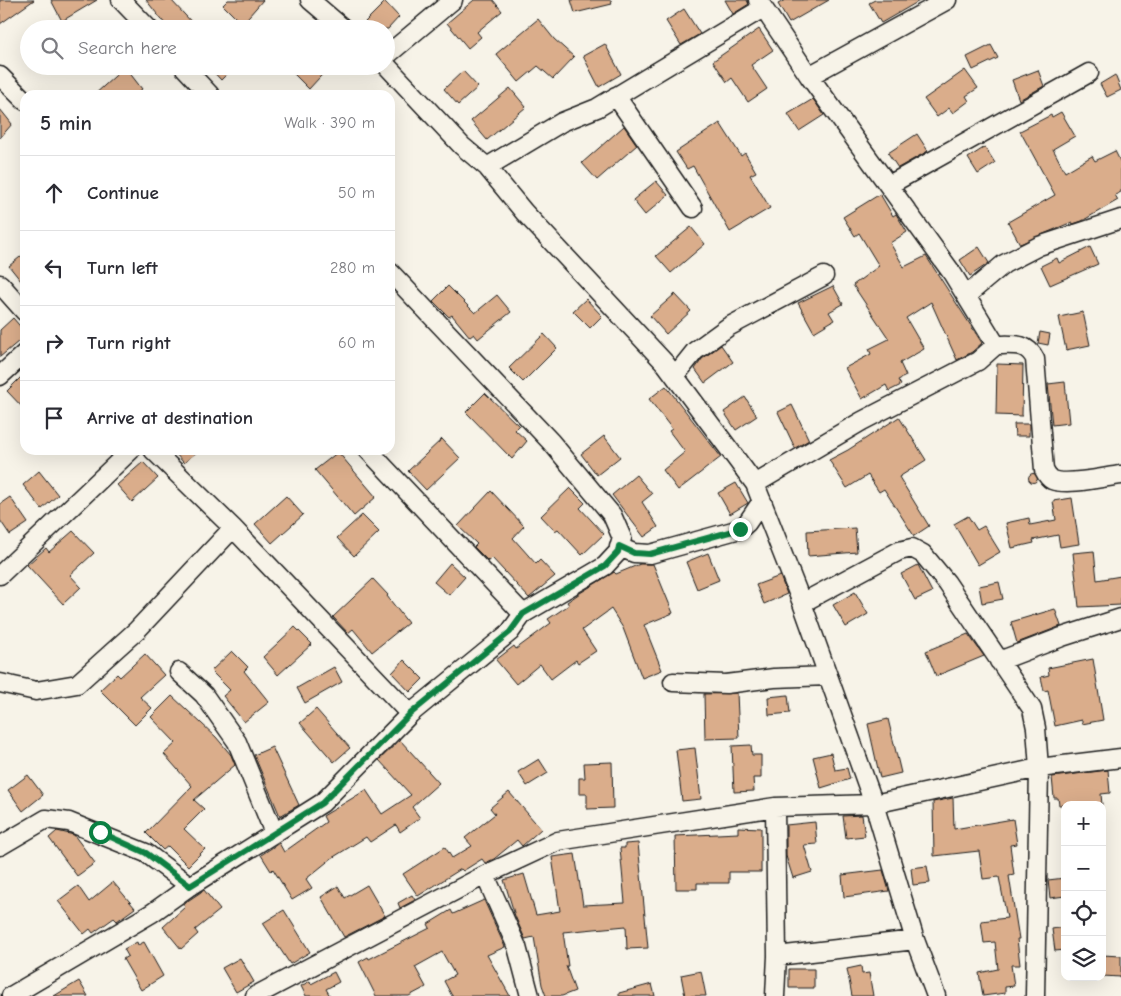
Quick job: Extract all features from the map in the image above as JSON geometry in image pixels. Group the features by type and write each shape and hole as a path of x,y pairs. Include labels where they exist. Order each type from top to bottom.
{"street":[{"path":"121,0 140,20"},
{"path":"310,0 333,20"},
{"path":"395,48 453,0"},
{"path":"809,76 946,0"},
{"path":"487,167 562,122 597,108 761,4 809,76 967,295 996,345"},
{"path":"889,185 1089,73"},
{"path":"191,75 205,90"},
{"path":"395,75 462,146 487,167 524,212 665,363 754,484 802,603 874,804 916,940 936,996"},
{"path":"0,76 20,97"},
{"path":"616,96 693,208"},
{"path":"967,295 1004,264 1039,246 1121,219"},
{"path":"675,376 694,351 728,327 824,276"},
{"path":"11,996 152,913 190,886 322,803 410,714 510,632 523,614 605,566 618,552 622,538 612,515 550,442 395,277"},
{"path":"0,284 20,306"},
{"path":"754,484 862,421 978,361 996,345 1023,345 1031,350 1035,359 1044,470 1048,477 1069,481 1121,475"},
{"path":"0,376 20,358"},
{"path":"0,575 126,455"},
{"path":"158,455 234,528 410,714"},
{"path":"373,455 523,614"},
{"path":"619,546 634,553 650,554 740,529 747,524 762,501"},
{"path":"0,683 36,691 77,684 137,630 234,528"},
{"path":"802,603 899,551 912,548 923,554 947,584 1032,710 1036,728 1039,768 1035,996"},
{"path":"999,661 1062,637 1121,618"},
{"path":"179,672 204,695 237,742 274,833"},
{"path":"673,682 726,684 774,678 828,676"},
{"path":"255,996 485,875 558,841 774,807 874,804 1039,768 1121,758"},
{"path":"774,807 777,956 775,996"},
{"path":"0,846 46,819 69,822 146,853 190,886"},
{"path":"485,875 518,947 530,996"},
{"path":"777,956 916,940"}],"building":[{"path":"0,0 34,0 0,24"},
{"path":"51,0 97,0 64,20 61,20"},
{"path":"146,0 171,0 190,20 162,20"},
{"path":"228,0 263,0 246,20 238,20 223,5"},
{"path":"474,0 493,0 502,11 477,32 481,37 468,48 447,23"},
{"path":"571,0 611,0 612,4 575,13"},
{"path":"725,0 747,0 749,4 733,14"},
{"path":"785,0 829,0 789,23 778,4"},
{"path":"875,0 921,0 881,23 869,3"},
{"path":"385,2 399,17 395,21 367,20"},
{"path":"684,9 700,34 681,45 666,21"},
{"path":"538,19 554,39 574,57 553,79 538,66 519,82 496,54"},
{"path":"759,29 773,50 751,65 767,89 748,102 732,78 727,82 713,61"},
{"path":"605,44 621,74 599,87 583,56"},
{"path":"991,45 998,58 973,70 967,57"},
{"path":"965,70 978,88 966,96 969,101 953,113 949,108 937,117 924,99"},
{"path":"1038,70 1044,86 1019,100 1012,80"},
{"path":"463,71 478,87 458,105 444,89"},
{"path":"116,75 131,75 142,89 141,90 100,90"},
{"path":"216,75 226,75 221,80"},
{"path":"295,75 322,75 309,89"},
{"path":"1115,75 1121,90 1107,97 1100,84"},
{"path":"510,88 526,107 487,140 471,121"},
{"path":"813,99 824,115 799,131 788,114"},
{"path":"0,109 12,124 0,138"},
{"path":"1061,112 1075,136 1053,149 1065,172 1092,156 1095,161 1115,151 1121,163 1121,192 1115,195 1118,200 1082,221 1073,224 1072,222 1020,244 1008,222 1055,195 1020,131"},
{"path":"720,123 741,156 745,153 756,172 750,175 770,208 730,232 693,166 687,169 676,152"},
{"path":"624,126 637,145 597,180 582,163"},
{"path":"917,134 928,151 898,168 888,153"},
{"path":"985,147 995,163 978,174 968,158"},
{"path":"656,181 668,195 645,215 633,200"},
{"path":"880,194 893,216 896,214 907,232 890,243 904,267 926,256 982,343 972,352 957,360 931,302 906,318 924,349 900,363 906,376 898,380 901,385 889,391 886,385 862,399 845,368 871,354 869,349 889,339 853,285 879,266 859,233 855,236 843,217"},
{"path":"691,227 705,244 671,273 656,256"},
{"path":"979,247 989,263 970,276 960,260"},
{"path":"1090,247 1098,264 1050,285 1041,266 1057,258 1059,263"},
{"path":"20,257 20,280 9,266"},
{"path":"448,286 475,313 497,295 511,312 478,339 474,334 470,337 452,315 449,317 433,301"},
{"path":"833,286 843,304 829,312 834,320 814,332 798,303"},
{"path":"675,294 691,311 666,334 650,316"},
{"path":"586,299 602,316 590,328 573,311"},
{"path":"1083,312 1090,345 1066,350 1059,317"},
{"path":"13,318 20,326 20,340 0,357 0,330"},
{"path":"1040,332 1050,334 1048,345 1038,343"},
{"path":"544,334 557,348 523,382 509,368"},
{"path":"721,345 733,362 705,383 695,369 702,359"},
{"path":"997,364 1023,365 1022,416 996,415"},
{"path":"20,378 20,405 7,391"},
{"path":"1065,382 1069,423 1052,425 1048,384"},
{"path":"666,386 721,457 678,490 663,470 685,452 669,431 672,429 649,399"},
{"path":"485,393 519,426 515,430 527,441 512,459 466,412"},
{"path":"745,397 757,416 736,430 724,412"},
{"path":"792,405 809,440 795,448 778,412"},
{"path":"899,417 926,460 899,477 929,526 914,536 884,489 879,492 868,475 847,488 829,460"},
{"path":"1014,424 1029,424 1029,436 1015,436"},
{"path":"604,436 620,457 597,475 581,454"},
{"path":"442,439 460,458 426,490 408,471"},
{"path":"177,455 193,455 184,463"},
{"path":"334,455 341,455 376,497 354,516 315,470"},
{"path":"143,462 158,478 132,502 117,485"},
{"path":"39,471 58,495 42,509 23,485"},
{"path":"1033,473 1038,478 1033,483 1028,478"},
{"path":"636,475 652,494 642,502 658,527 644,537 612,495"},
{"path":"736,483 748,503 730,514 718,493"},
{"path":"570,488 585,503 580,508 604,534 582,555 558,529 555,531 541,516"},
{"path":"491,491 524,526 513,538 536,564 540,560 555,576 529,598 492,558 488,561 474,547 477,544 458,526"},
{"path":"286,496 303,515 272,543 255,524"},
{"path":"10,497 28,523 10,535 0,520 0,504"},
{"path":"1072,498 1079,544 1060,547 1058,535 1033,540 1034,543 1012,548 1006,523 1029,518 1030,525 1056,520 1053,501"},
{"path":"362,515 379,532 354,556 337,538"},
{"path":"968,516 977,530 984,526 1000,552 978,565 954,524"},
{"path":"855,528 857,552 808,556 807,531"},
{"path":"73,531 94,553 70,575 81,587 63,604 27,565 46,548 49,552"},
{"path":"1094,551 1097,580 1121,576 1121,605 1079,607 1073,553"},
{"path":"708,553 719,580 697,589 686,562"},
{"path":"450,563 465,577 449,595 434,582"},
{"path":"640,564 653,564 673,613 644,625 662,670 642,678 623,628 611,609 582,630 596,651 578,663 576,660 551,679 540,664 516,684 496,660 514,646 516,649 551,623 548,619 569,605 567,602 580,593 614,572 616,574"},
{"path":"918,565 932,592 915,600 901,574"},
{"path":"780,576 787,594 764,604 756,585"},
{"path":"373,579 388,595 408,623 372,652 353,629 348,633 333,617"},
{"path":"999,582 1003,599 982,603 979,586"},
{"path":"855,592 868,614 846,627 833,605"},
{"path":"1055,609 1061,626 1017,643 1011,622"},
{"path":"295,627 312,644 278,675 263,657"},
{"path":"968,634 984,656 936,676 926,651"},
{"path":"232,651 248,667 244,671 269,702 244,722 223,696 230,690 211,671"},
{"path":"145,654 164,675 140,697 152,708 135,725 100,690 117,674 120,677"},
{"path":"1093,659 1103,720 1082,724 1082,720 1055,726 1048,690 1044,691 1041,677 1049,675 1048,668"},
{"path":"404,660 423,679 410,692 392,673"},
{"path":"334,667 342,682 305,703 297,688"},
{"path":"737,693 739,738 705,739 704,694"},
{"path":"788,695 790,713 769,715 768,697"},
{"path":"172,696 216,737 231,755 235,765 194,800 204,809 184,829 205,849 188,866 168,846 163,850 146,833 192,786 164,754 176,743 151,717"},
{"path":"316,709 350,748 334,762 300,723"},
{"path":"888,719 901,773 880,778 868,724"},
{"path":"400,740 439,783 412,807 420,818 400,832 396,825 370,842 366,837 332,858 306,879 312,888 292,900 273,869 271,871 261,855 279,843 284,852 326,822 323,816 366,790 382,814 411,795 379,760"},
{"path":"751,745 752,755 761,755 761,778 753,778 754,791 734,792 732,746"},
{"path":"272,747 299,805 280,816 254,755"},
{"path":"695,748 701,799 682,801 676,750"},
{"path":"831,753 835,770 847,768 850,779 821,788 813,757"},
{"path":"539,759 548,773 527,786 518,772"},
{"path":"612,762 613,808 587,809 587,794 579,794 579,778 585,778 584,763"},
{"path":"1108,770 1110,793 1101,794 1102,801 1061,801 1061,805 1059,805 1058,798 1054,798 1052,777"},
{"path":"28,775 43,795 23,811 8,790"},
{"path":"509,792 541,829 522,846 517,840 494,859 485,863 482,859 463,871 461,869 418,896 403,874 445,847 452,858 472,846 465,838 495,814 490,808"},
{"path":"953,798 954,829 1013,819 1017,844 1010,845 1014,875 1009,876 1019,939 1017,939 1020,965 1011,965 1014,986 1005,987 1005,993 983,996 979,973 998,969 995,942 984,943 981,921 1007,918 999,877 983,879 979,851 934,856 933,802"},
{"path":"862,815 865,836 846,838 843,816"},
{"path":"815,822 817,844 804,845 812,872 793,878 786,856 786,825"},
{"path":"738,827 761,828 761,872 729,872 729,883 697,883 697,889 676,889 675,836 738,833"},
{"path":"57,831 74,835 95,863 77,876 49,838"},
{"path":"638,843 648,948 627,949 626,926 563,932 568,966 566,966 575,991 562,996 546,996 542,985 534,937 525,939 515,916 504,880 524,874 536,915 560,911 552,857 575,854 583,905 625,903 620,848 625,848 625,844"},
{"path":"927,866 930,883 913,885 911,868"},
{"path":"883,870 889,891 844,897 842,875"},
{"path":"1061,878 1061,897 1050,898 1048,880"},
{"path":"113,882 135,908 117,921 114,918 93,933 90,929 84,934 58,901 78,886 89,902"},
{"path":"367,885 385,916 344,937 321,897 338,886 345,898"},
{"path":"204,890 220,910 195,930 198,934 181,949 163,927 185,907 183,904"},
{"path":"412,895 415,900 400,908 398,903"},
{"path":"484,900 505,947 487,955 510,996 452,996 444,981 455,975 442,952 415,967 426,987 409,996 376,996 359,962 368,957 369,959 430,928 428,924 451,910 453,914"},
{"path":"284,910 310,952 290,964 263,923"},
{"path":"1061,928 1061,950 1055,951 1052,929"},
{"path":"137,942 138,945 144,942 163,976 141,990 123,959 128,956 124,949"},
{"path":"1106,955 1121,956 1121,977 1106,976"},
{"path":"240,958 254,982 236,992 222,968"},
{"path":"861,966 862,974 869,973 873,996 852,996 847,969"},
{"path":"789,969 814,969 814,988 789,988"},
{"path":"701,971 706,996 685,996 681,975"},
{"path":"334,972 339,982 326,989 330,996 306,996 301,986 310,981 311,984"},
{"path":"79,981 88,996 54,996"},
{"path":"652,984 655,996 619,996 619,993"}],"route":[{"path":"100,832 146,853 190,886 322,803 410,714 510,632 523,614 605,566 618,552 619,546 634,553 650,554 740,529"}]}
